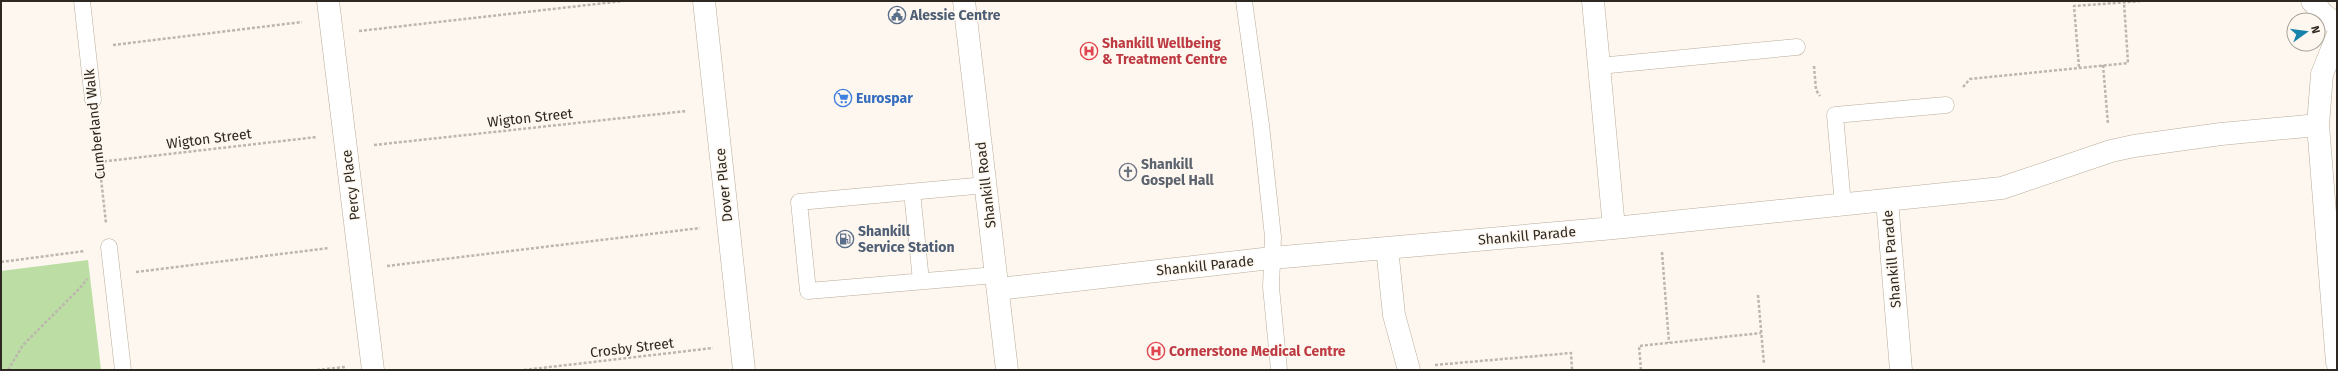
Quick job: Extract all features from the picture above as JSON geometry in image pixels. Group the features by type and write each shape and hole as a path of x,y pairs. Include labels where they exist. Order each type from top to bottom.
{"street":[{"name":"Dover Place","path":"704,1 744,370"},
{"name":"Shankill Road","path":"964,1 1007,370"},
{"path":"1593,1 1614,228"},
{"path":"2312,1 2322,14 2337,25"},
{"name":"Percy Place","path":"331,18 373,370"},
{"path":"2337,37 2322,74 2318,126 2334,294 2337,362"},
{"path":"1887,200 2002,188 2111,151 2222,134 2318,126"},
{"name":"Shankill Parade","path":"997,282 1614,228 1887,200 1901,370"},
{"path":"1387,248 1394,315 1409,369"}],"lane":[{"name":"Cumberland Walk","path":"82,1 93,100"},
{"path":"1244,1 1261,125 1273,237 1271,287 1279,370"},
{"path":"1599,66 1797,47"},
{"path":"1843,205 1835,115 1946,105"},
{"path":"986,185 799,202 808,291 921,281 997,282"},
{"path":"912,192 921,281"},
{"path":"109,248 122,370"}],"path":[{"path":"87,48 331,18 623,1"},
{"path":"2079,67 2074,6 2142,1"},
{"path":"1946,105 1970,79 2128,63 2124,2"},
{"path":"1797,47 1813,63 1816,90 1835,115"},
{"path":"2102,65 2111,151"},
{"name":"Cumberland Walk","path":"93,100 109,248"},
{"name":"Wigton Street","path":"99,162 716,108"},
{"path":"1660,223 1669,343"},
{"path":"360,270 728,224"},
{"path":"112,275 358,245"},
{"path":"1,262 109,248"},
{"path":"8,370 23,345 80,288 109,248"},
{"path":"1758,295 1764,364"},
{"path":"1641,370 1639,346 1761,333"},
{"name":"Crosby Street","path":"524,370 741,345"},
{"path":"1409,369 1571,353 1572,370"}],"green space":[{"path":"88,260 101,370 1,370 1,271"}],"place":[{"name":"Alessie Centre","path":"897,15"},
{"name":"Shankill Wellbeing & Treatment Centre","path":"1089,51"},
{"name":"Eurospar","path":"843,98"},
{"name":"Shankill Gospel Hall","path":"1128,172"},
{"name":"Shankill Service Station","path":"845,239"},
{"name":"Cornerstone Medical Centre","path":"1156,351"}]}
